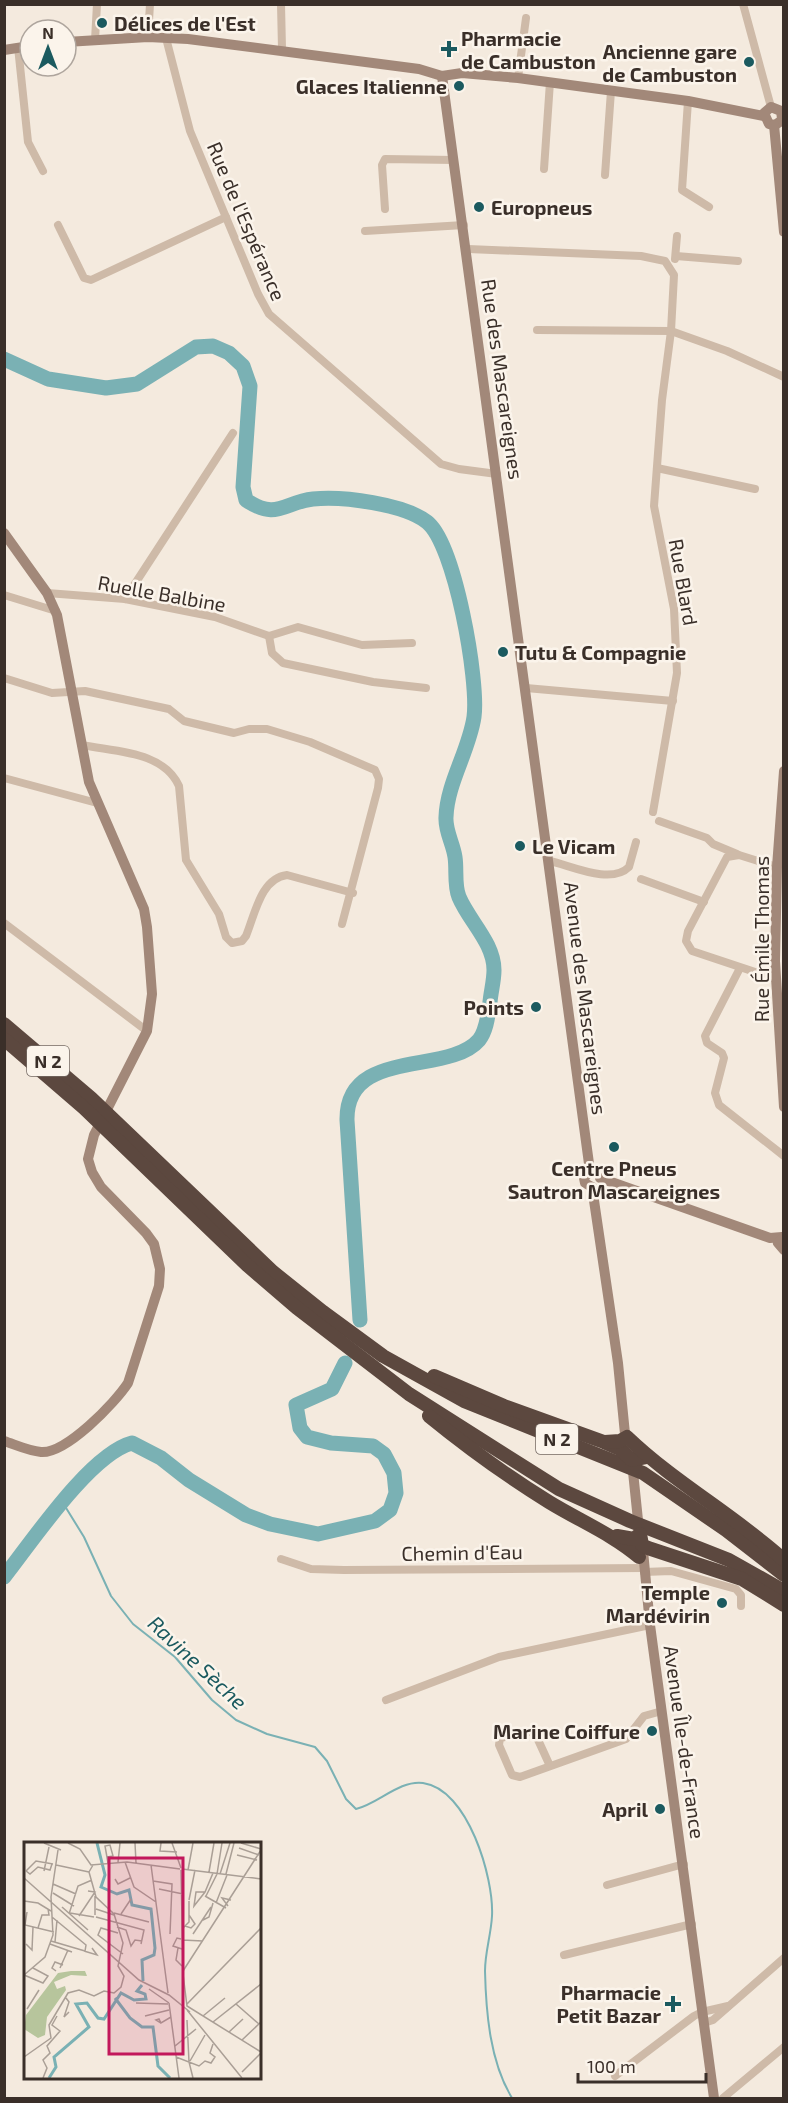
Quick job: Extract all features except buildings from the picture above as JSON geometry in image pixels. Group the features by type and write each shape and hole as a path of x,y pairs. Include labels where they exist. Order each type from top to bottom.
{"highway":[{"name":"N 2","path":"4,1024 235,1238 323,1312 383,1356 456,1397 643,1473 726,1530 783,1575"},
{"name":"N 2","path":"4,1039 87,1103"},
{"name":"N 2","path":"128,1141 213,1233 297,1308 409,1394 560,1489 630,1521 729,1560 783,1591"},
{"path":"323,1312 434,1376 469,1392 604,1442 620,1449 632,1462 647,1457"},
{"path":"409,1394 427,1414 496,1468 549,1502 610,1534 643,1557 664,1555 742,1579 783,1605"},
{"path":"604,1442 613,1442 627,1437 647,1457 762,1541 783,1560"},
{"path":"610,1534 634,1539 643,1557"}],"street":[{"path":"95,40 97,4"},
{"path":"148,37 150,4"},
{"path":"281,4 284,29 282,49"},
{"path":"743,4 767,111 766,122 781,118"},
{"path":"518,78 526,18"},
{"path":"78,41 148,37 282,49 419,69 442,76 462,73 518,78 753,112 779,109 783,232"},
{"name":"Rue de l'Espérance","path":"166,38 190,131 258,294 269,314 282,328 441,464 459,470 497,474"},
{"path":"4,50 18,48"},
{"name":"Rue des Mascareignes","path":"442,76 468,249 526,688"},
{"path":"21,78 28,142 44,171"},
{"path":"544,169 550,82"},
{"path":"605,175 611,91"},
{"path":"688,101 682,190 709,207"},
{"path":"385,209 382,165 385,159 454,160"},
{"path":"58,225 84,278 91,280 226,217"},
{"path":"365,231 464,225"},
{"path":"468,249 629,254 657,258 670,267 676,256 677,237"},
{"path":"676,256 738,261"},
{"name":"Rue Blard","path":"652,812 677,673 676,629 654,506 671,332 674,275 670,267"},
{"path":"537,330 671,332 727,351 783,377"},
{"path":"125,599 234,433"},
{"path":"657,468 755,489"},
{"path":"4,533 47,593 56,611 89,782 144,909 152,994 147,1031 89,1147 92,1172 101,1187 147,1233 154,1244 160,1269 159,1286 128,1383 121,1395 63,1447 40,1452 4,1441"},
{"name":"Ruelle Balbine","path":"47,593 125,599 214,617 268,636"},
{"path":"4,595 56,611"},
{"path":"412,643 353,644 298,627 268,636 272,653 283,663 373,682 426,688"},
{"path":"4,678 52,693 85,691 169,710 184,721 234,733 257,728 310,742 371,767 378,774 378,788 353,893 342,924"},
{"path":"526,688 673,701"},
{"name":"Avenue des Mascareignes","path":"526,688 590,1171 596,1172 596,1182"},
{"path":"82,745 150,759 168,768 175,777 179,786 186,860 219,914 226,937 232,943 242,941 246,936 267,885 273,879 287,875 353,893"},
{"name":"Rue Émile Thomas","path":"783,771 777,867 780,880 776,979 780,994 783,1107"},
{"path":"4,778 97,803"},
{"path":"659,821 707,838 713,844 739,855 777,867"},
{"path":"550,861 603,874 617,875 629,867 636,842"},
{"path":"739,855 733,855 724,860 688,931 687,946 692,951 776,979"},
{"path":"641,879 704,902"},
{"path":"4,923 147,1031"},
{"name":"Rue Émile Thomas","path":"740,968 705,1036 707,1043 722,1053 724,1058 716,1097 719,1104 783,1156"},
{"path":"643,1557 632,1462 626,1448 627,1437 596,1182 770,1238 782,1246"},
{"name":"Chemin d'Eau","path":"281,1559 311,1569 344,1570 643,1557 671,1571 736,1589 741,1595 741,1606"},
{"name":"Avenue Île-de-France","path":"643,1557 650,1625 714,2098"},
{"name":"Avenue Île-de-France","path":"386,1700 500,1657 650,1625"},
{"path":"550,1767 534,1731 500,1738 499,1745 516,1777 550,1767 626,1738 644,1716 662,1711"},
{"name":"Avenue Île-de-France","path":"607,1885 684,1864"},
{"path":"564,1955 692,1924"},
{"path":"615,2076 703,2017 728,2006 783,1958"},
{"path":"723,2098 783,2047"}],"waterway":[{"path":"4,359 48,379 106,388 137,384 196,347 213,346 229,353 243,366 250,386 243,487 246,500 265,509 273,510 303,501 326,498 356,500 404,510 427,522 437,535 447,557 463,614 475,699 471,730 450,792 446,822 455,857 457,892 463,906 486,941 493,960 494,978 487,1022 479,1040 464,1051 380,1072 363,1082 351,1097 347,1120 360,1320"},
{"path":"4,1577 80,1481 98,1464 132,1443 161,1458 189,1480 246,1515 270,1524 318,1534 375,1521 390,1510 396,1493 394,1473 384,1454 373,1446 331,1443 307,1437 300,1428 296,1405 332,1389 345,1363"},
{"name":"Ravine Sèche","path":"63,1503 84,1537 111,1596 133,1624 175,1657 212,1700 236,1720 267,1734 315,1747 327,1761 346,1799 356,1809 414,1783 423,1783 439,1789 453,1801 475,1838 488,1880 492,1916 485,1971 488,2020 494,2053 512,2098"}],"place":[{"name":"Délices de l'Est","path":"102,23"},
{"name":"Pharmacie de Cambuston","path":"449,49"},
{"name":"Ancienne gare de Cambuston","path":"749,62"},
{"name":"Glaces Italienne","path":"459,86"},
{"name":"Europneus","path":"479,207"},
{"name":"Tutu & Compagnie","path":"503,652"},
{"name":"Le Vicam","path":"520,846"},
{"name":"Points","path":"536,1007"},
{"name":"Centre Pneus Sautron Mascareignes","path":"614,1147"},
{"name":"Temple Mardévirin","path":"722,1603"},
{"name":"Marine Coiffure","path":"652,1731"},
{"name":"April","path":"660,1809"},
{"name":"Pharmacie Petit Bazar","path":"673,2004"}]}
